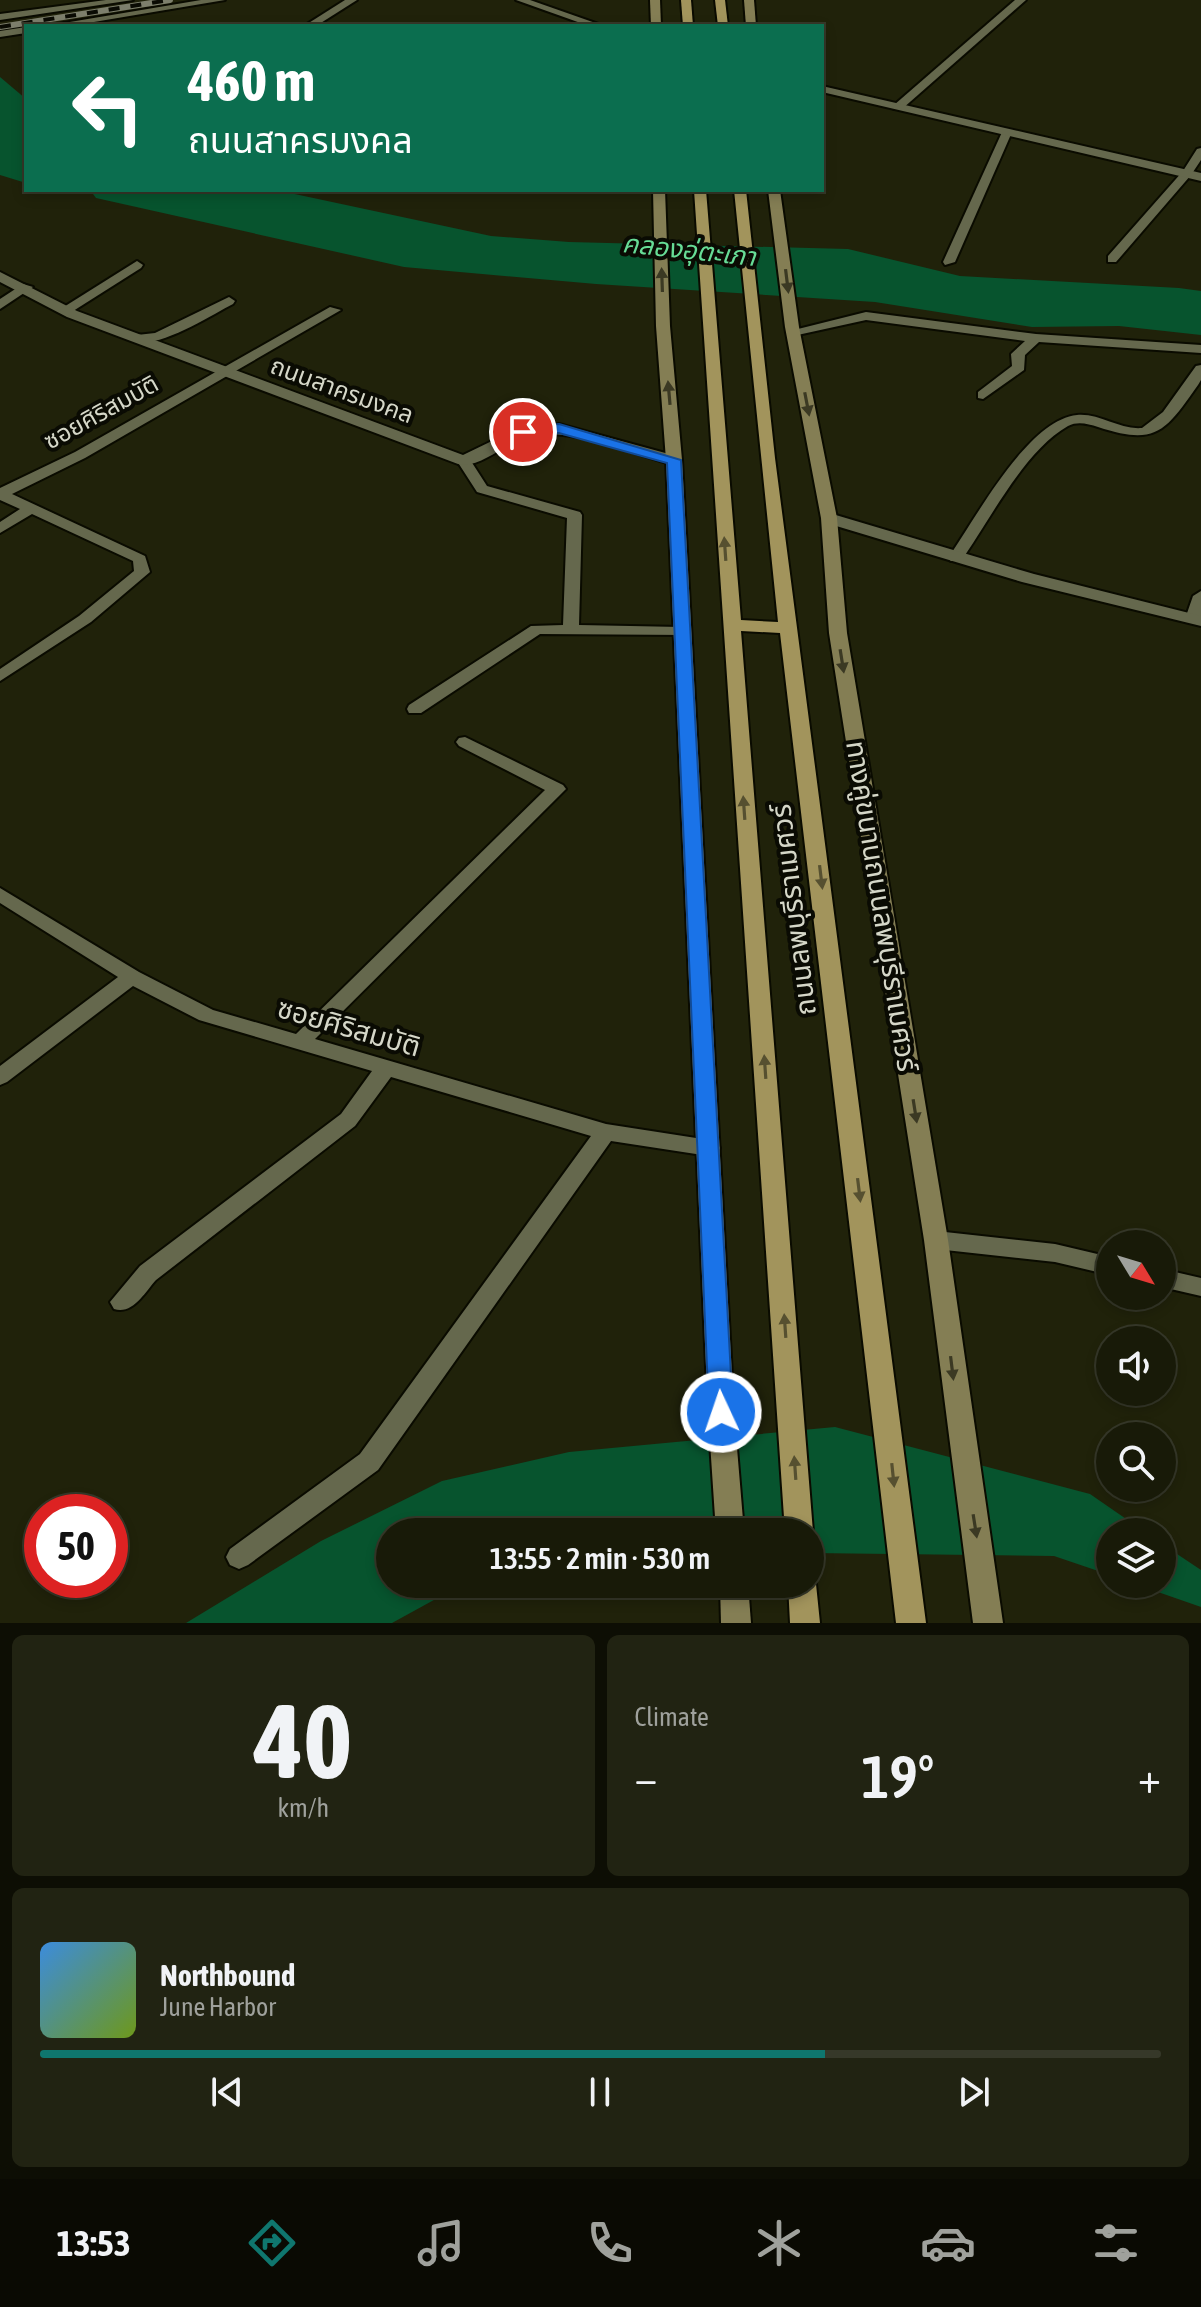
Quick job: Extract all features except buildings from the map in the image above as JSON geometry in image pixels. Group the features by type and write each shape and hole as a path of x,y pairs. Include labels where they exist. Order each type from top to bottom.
{"main road":[{"path":"655,0 656,24"},
{"path":"686,0 688,20"},
{"path":"749,0 751,24"},
{"path":"659,192 663,326 674,460 721,1412 729,1518"},
{"name":"ถนนลพบุรีราเมศวร์","path":"700,192 798,1518"},
{"name":"ถนนลพบุรีราเมศวร์","path":"740,192 911,1623"},
{"name":"ทางคู่ขนานถนนลพบุรีราเมศวร์","path":"774,192 793,329 829,518 838,633 936,1240 988,1623"},
{"path":"730,625 790,628"},
{"path":"735,1598 736,1623"},
{"path":"803,1598 805,1623"}],"street":[{"path":"0,17 128,0"},
{"path":"64,24 220,0"},
{"path":"312,24 352,0"},
{"path":"521,0 593,24"},
{"path":"898,107 1021,0"},
{"path":"0,34 24,30"},
{"path":"824,89 1201,177"},
{"path":"949,262 1007,132"},
{"path":"1112,259 1187,173 1201,151"},
{"path":"65,310 137,265"},
{"name":"ถนนสาครมงคล","path":"0,276 27,287 65,310 137,339 464,461"},
{"path":"0,305 27,287"},
{"path":"137,339 158,337 229,301"},
{"name":"ซอยศิริสมบัติ","path":"0,494 80,455 335,310"},
{"path":"793,329 866,316 1036,338 1201,349"},
{"path":"983,395 1019,367 1018,354 1036,338"},
{"path":"956,558 1012,475 1059,426 1086,420 1138,433 1150,430 1188,391 1201,369"},
{"path":"571,629 575,515 482,489 464,461 523,432 559,429 674,460"},
{"name":"ซอยศิริสมบัติ","path":"0,494 140,559 142,572 85,619 0,676"},
{"path":"0,528 29,510"},
{"path":"829,518 956,558 1197,620 1201,596"},
{"path":"415,709 537,629 681,632"},
{"path":"301,1041 557,789 465,742"},
{"name":"ซอยศิริสมบัติ","path":"0,894 132,977 206,1015 606,1132 709,1148"},
{"path":"0,1077 132,977"},
{"path":"122,1302 148,1273 348,1120 387,1067"},
{"path":"239,1557 369,1462 606,1132"},
{"path":"936,1240 1055,1253 1096,1263"},
{"path":"1176,1281 1201,1287"}],"water":[{"path":"0,77 24,97 24,182 0,175"},
{"name":"คลองอุ่ตะเภา","path":"92,192 285,192 491,236 569,242 848,249 960,276 1179,288 1201,291 1201,335 1119,326 1032,327 875,302 596,284 404,267 96,198"},
{"path":"835,1427 1090,1494 1096,1502 1102,1502 1125,1518 1096,1518 1096,1570 1054,1556 824,1553 824,1518 376,1518 376,1598 438,1598 392,1623 186,1623 321,1541 442,1481 569,1452"},
{"path":"1176,1553 1201,1570 1201,1607 1175,1598"}],"railway":[{"path":"0,27 170,0"}],"route":[{"path":"523,432 559,429 674,460 721,1412"}]}
